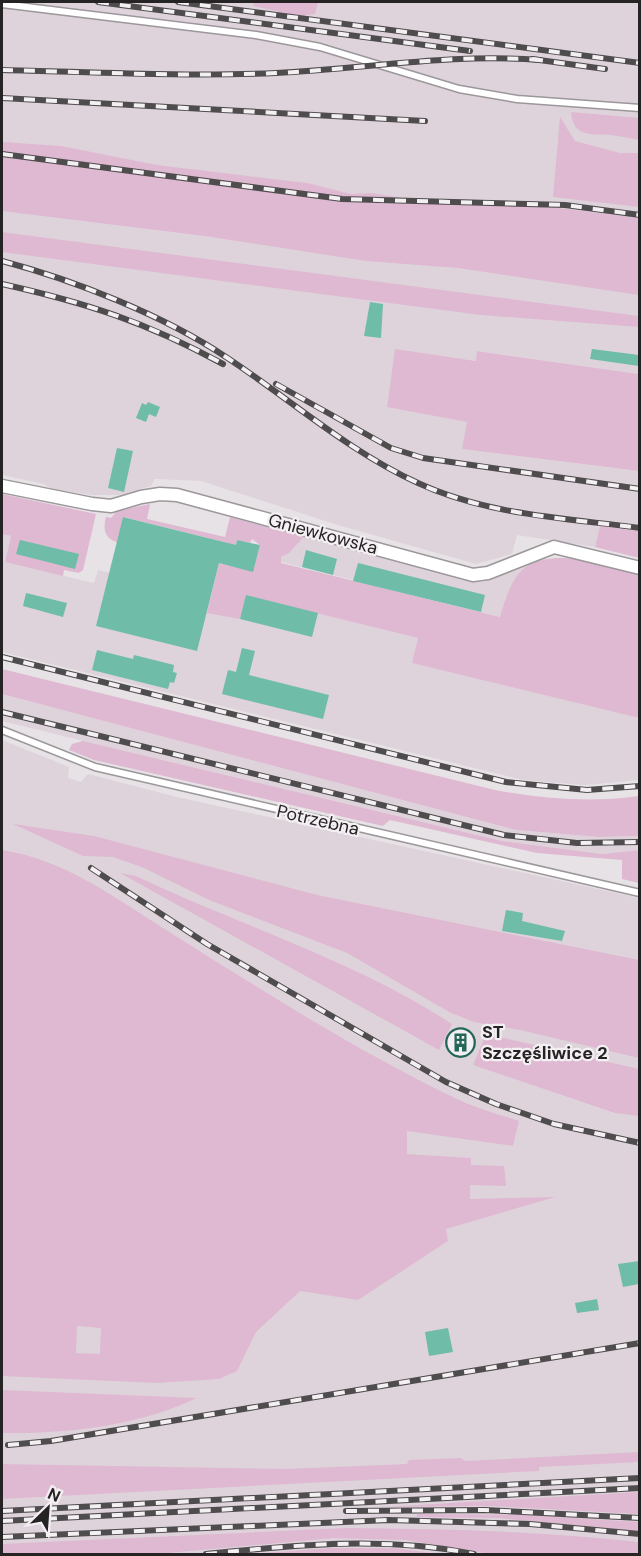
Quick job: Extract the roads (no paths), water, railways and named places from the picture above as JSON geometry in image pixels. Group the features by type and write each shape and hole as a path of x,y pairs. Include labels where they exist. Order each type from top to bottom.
{"street":[{"name":"Gniewkowska","path":"2,486 111,506 160,494 177,495 473,575 488,573 554,547 639,568"}],"lane":[{"path":"2,4 256,35 320,47 459,89 517,99 639,108"},
{"name":"Potrzebna","path":"2,730 95,767 639,893"}],"railway":[{"path":"98,2 470,51"},
{"path":"178,2 640,63"},
{"path":"2,70 242,74 441,60 507,58 540,60"},
{"path":"532,59 605,69"},
{"path":"2,98 425,121"},
{"path":"2,154 342,199 565,205 640,215"},
{"path":"2,261 59,278 117,300 175,327 250,373 367,456 444,494 527,514 640,528"},
{"path":"2,284 116,315 168,336 223,364"},
{"path":"276,384 391,448 423,458 640,489"},
{"path":"2,657 506,782 587,790 640,786"},
{"path":"2,712 504,835 577,843 640,842"},
{"path":"91,868 207,944 446,1082 496,1104 554,1124 640,1143"},
{"path":"8,1445 51,1441 640,1343"},
{"path":"2,1511 640,1478"},
{"path":"2,1521 640,1488"},
{"path":"346,1511 485,1510 640,1518"},
{"path":"2,1537 389,1520 530,1524 640,1534"},
{"path":"206,1554 340,1544 407,1545 474,1554"}],"place":[{"name":"ST Szczęśliwice 2","path":"461,1042"}]}
